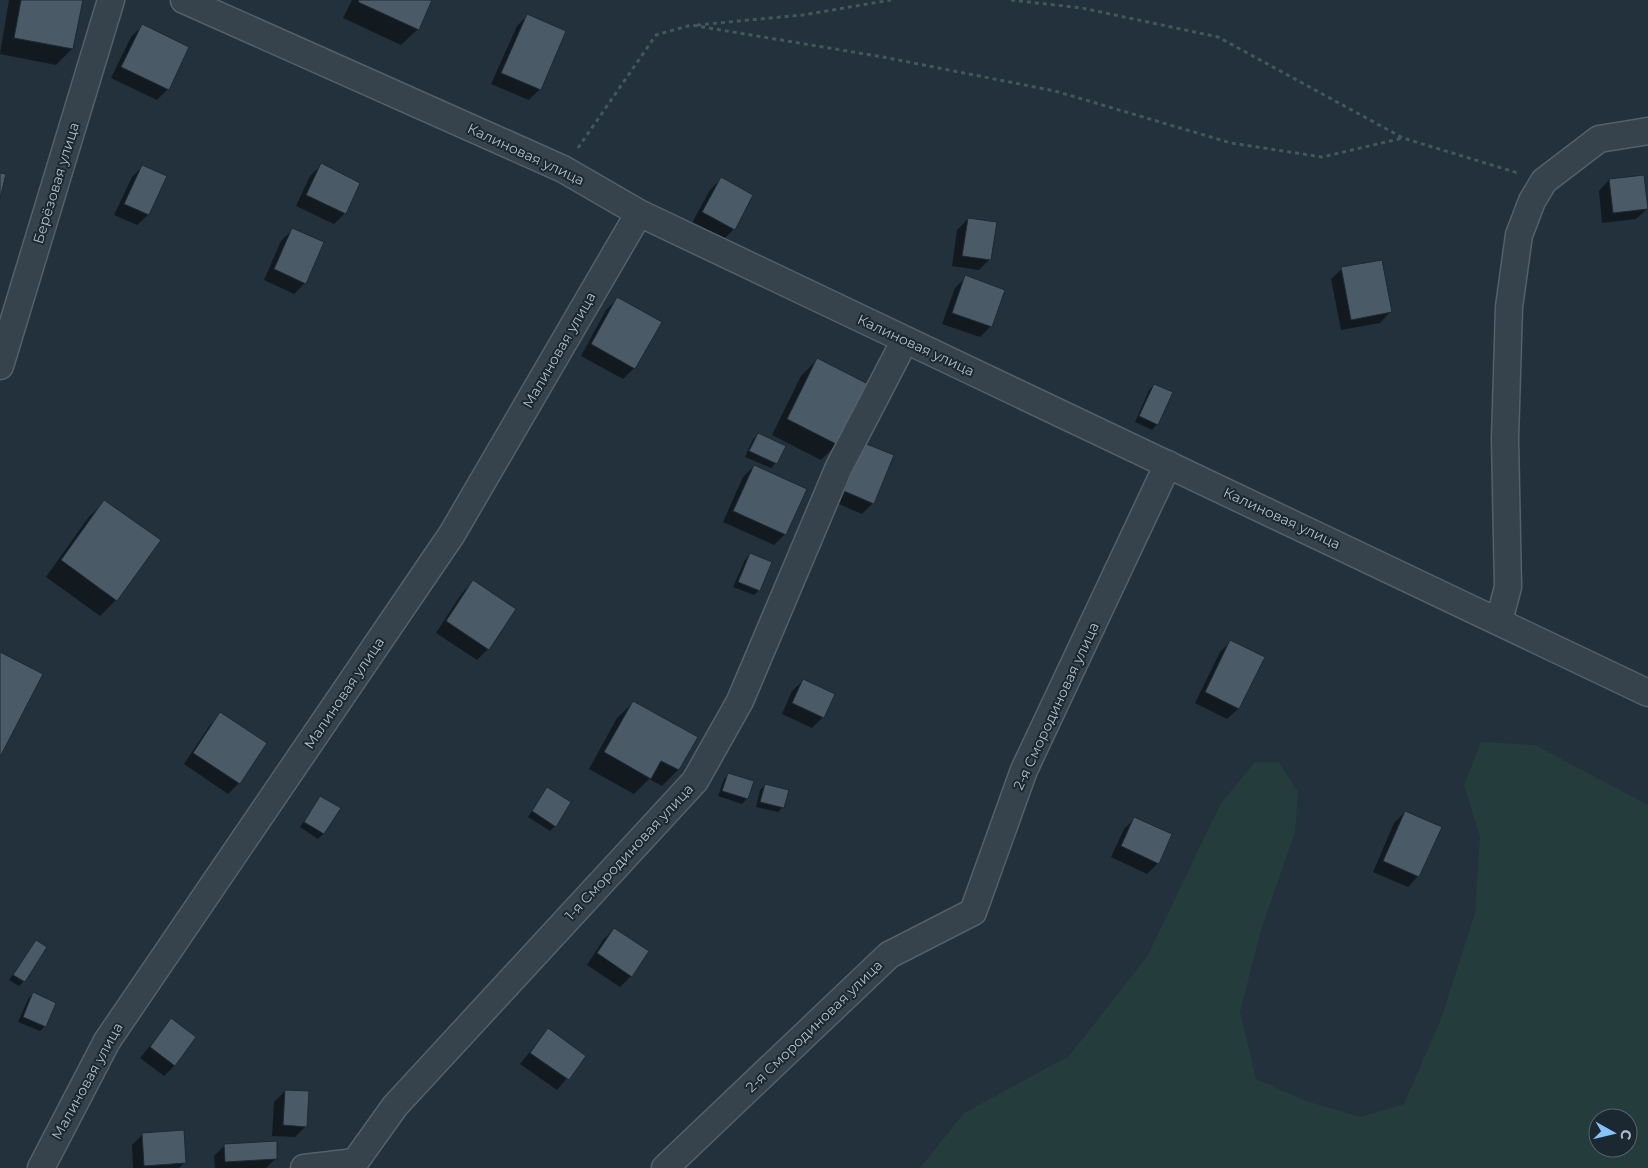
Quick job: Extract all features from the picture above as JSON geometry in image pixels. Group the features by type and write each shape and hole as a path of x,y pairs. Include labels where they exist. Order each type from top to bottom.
{"street":[{"name":"Берёзовая улица","path":"0,366 111,0"},
{"name":"Калиновая улица","path":"184,0 564,169 639,213 1648,693"},
{"path":"1499,621 1508,587 1504,439 1509,308 1518,235 1532,201 1544,181 1599,139 1648,131"},
{"name":"Малиновая улица","path":"41,1168 107,1041 452,534 639,213"},
{"name":"1-я Смородиновая улица","path":"304,1168 357,1165 395,1106 695,781 740,701 839,467 905,340"},
{"name":"2-я Смородиновая улица","path":"665,1168 889,955 973,912 1024,770 1168,464"}],"path":[{"path":"564,169 656,35 691,25 803,15 891,0"},
{"path":"1011,0 1082,8 1218,37 1403,138 1544,181"},
{"path":"691,25 883,57 1055,91 1232,143 1322,158 1403,138"}],"green space":[{"path":"1481,742 1535,745 1648,805 1648,1168 920,1168 964,1113 1069,1056 1147,957 1221,803 1255,762 1279,762 1298,792 1295,832 1261,930 1240,1012 1256,1079 1306,1101 1361,1117 1404,1104 1441,1019 1475,913 1480,837 1464,785"}],"building":[{"path":"21,0 83,0 73,49 14,38"},
{"path":"359,0 432,0 419,30 358,2"},
{"path":"527,14 566,31 541,90 501,73"},
{"path":"142,24 189,47 169,90 121,67"},
{"path":"321,163 360,183 346,214 306,195"},
{"path":"142,165 167,176 149,215 124,204"},
{"path":"0,173 6,174 0,199"},
{"path":"1644,175 1648,209 1613,213 1609,179"},
{"path":"721,177 753,195 735,230 702,212"},
{"path":"968,218 997,222 991,260 962,256"},
{"path":"292,228 324,242 306,284 274,269"},
{"path":"1382,260 1392,312 1351,320 1341,267"},
{"path":"965,275 1005,290 992,327 952,313"},
{"path":"617,297 662,322 635,369 591,344"},
{"path":"817,358 868,384 838,445 787,419"},
{"path":"1154,384 1173,392 1158,425 1139,416"},
{"path":"758,433 786,446 777,464 749,451"},
{"path":"864,443 894,455 874,504 844,491"},
{"path":"754,465 807,489 786,535 733,511"},
{"path":"104,500 161,540 117,601 61,560"},
{"path":"750,553 772,562 760,591 738,582"},
{"path":"473,580 516,609 489,650 446,621"},
{"path":"1230,640 1265,657 1239,709 1205,692"},
{"path":"0,652 43,674 0,757"},
{"path":"803,679 835,694 824,718 792,703"},
{"path":"633,701 698,737 679,770 661,761 651,779 604,752"},
{"path":"220,712 267,743 240,784 193,753"},
{"path":"728,773 754,781 748,799 722,791"},
{"path":"765,784 789,790 784,808 760,802"},
{"path":"547,787 571,802 556,827 532,811"},
{"path":"320,796 341,808 324,834 304,822"},
{"path":"1405,811 1442,827 1419,877 1383,861"},
{"path":"1134,817 1172,834 1159,864 1121,846"},
{"path":"614,928 649,951 632,977 597,953"},
{"path":"36,940 47,947 25,982 13,975"},
{"path":"33,992 56,1003 46,1027 23,1017"},
{"path":"171,1018 196,1037 175,1066 150,1047"},
{"path":"548,1028 586,1056 569,1080 530,1053"},
{"path":"285,1090 309,1091 307,1127 283,1125"},
{"path":"184,1130 186,1163 144,1166 142,1133"},
{"path":"277,1141 277,1159 225,1162 224,1144"}]}
